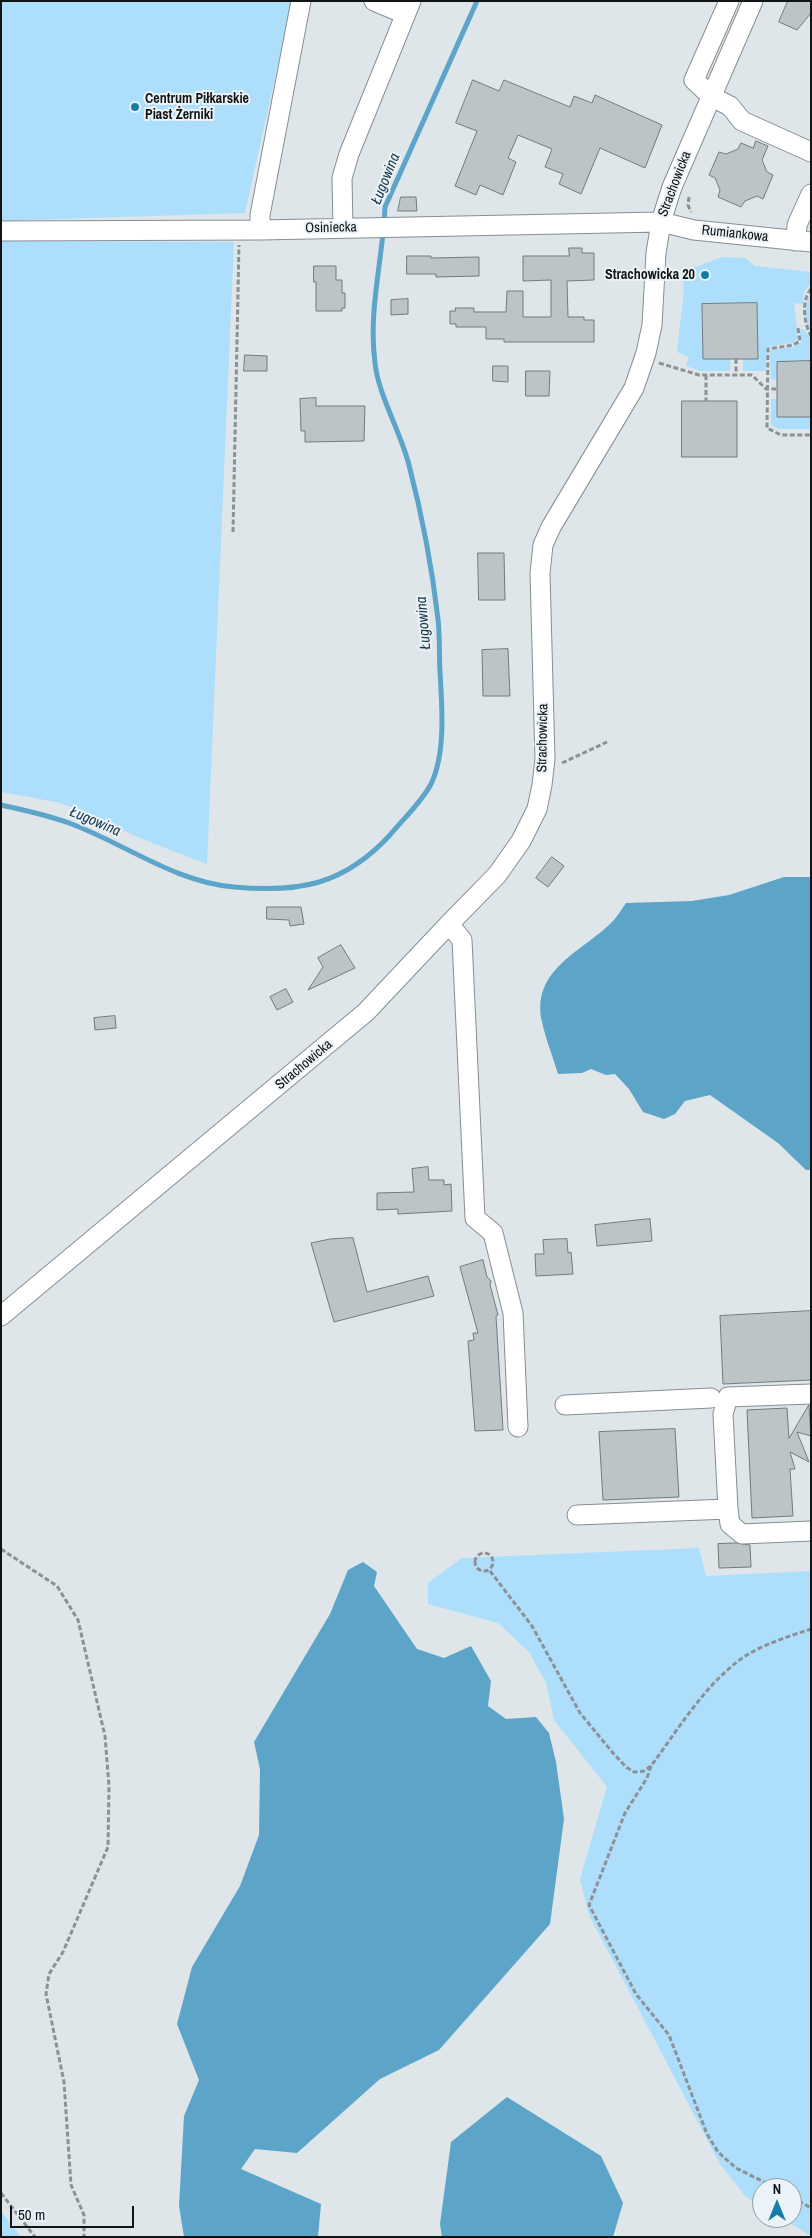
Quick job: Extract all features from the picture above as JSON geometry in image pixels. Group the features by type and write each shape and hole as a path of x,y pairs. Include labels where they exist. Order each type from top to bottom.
{"street":[{"path":"251,230 260,215 301,1"},
{"path":"343,228 342,178 349,154 408,8 374,1"},
{"path":"729,1 694,80 712,97 730,106 742,121 811,152"},
{"name":"Strachowicka","path":"1,1316 366,1012 498,875 521,841 538,809 544,766 540,573 543,545 579,477 634,388 652,325 656,253 661,222 672,187 752,1"},
{"path":"803,242 797,225 811,194"},
{"name":"Osiniecka","path":"1,231 251,230 661,222"},
{"name":"Rumiankowa","path":"661,222 694,230 803,242"},
{"path":"449,924 462,940 475,1218 493,1233 513,1313 518,1427"},
{"path":"811,1394 728,1398 723,1414 730,1524 742,1534 811,1531"},
{"path":"565,1405 711,1398"},
{"path":"577,1516 728,1509"}],"path":[{"path":"690,189 688,204 690,211 698,215"},
{"path":"233,532 238,250 251,230"},
{"path":"811,289 806,294 805,304 807,329 811,336"},
{"path":"798,328 800,341 768,349 767,428 781,435 811,435"},
{"path":"644,358 699,375 752,375 768,389 777,389"},
{"path":"736,359 736,375"},
{"path":"706,375 706,402"},
{"path":"544,766 559,765 607,742"},
{"path":"1,1549 58,1586 78,1620 105,1736 109,1786 108,1847 63,1952 49,1974 46,1994 64,2082 71,2185 84,2215 84,2237"},
{"path":"485,1553 492,1556 494,1564 490,1570 483,1572 476,1568 475,1561 479,1554 485,1553"},
{"path":"490,1570 532,1626 580,1713 613,1753 626,1767 634,1772 644,1771 651,1766 716,1680 738,1660 772,1643 811,1629"},
{"path":"651,1766 647,1778 625,1813 589,1905 636,1994 669,2035 707,2134 718,2152 736,2168 756,2178"},
{"path":"1,2193 35,2237"}],"shaded area":[{"name":"Centrum Piłkarskie Piast Żerniki","path":"1,1 292,1 245,213 1,221"},
{"path":"1,241 234,242 207,864 147,841 61,803 1,792"},
{"path":"722,257 745,258 755,266 811,272 811,286 807,287 804,292 803,304 794,303 798,339 792,343 767,347 766,371 743,371 743,359 758,359 757,303 702,304 703,359 730,359 730,371 700,371 686,366 689,357 677,352 684,290 682,275 685,271"},
{"path":"811,293 811,332 807,323 806,312 807,302"},
{"path":"804,329 811,339 811,361 777,362 777,379 771,380 770,350 793,347 802,342 799,330"},
{"path":"771,399 777,399 778,417 811,417 811,429 780,429 771,425"},
{"path":"784,877 811,877 811,1170 806,1170 778,1143 710,1095 685,1101 675,1114 664,1119 643,1112 629,1089 615,1074 606,1075 591,1069 582,1073 558,1074 542,1022 540,1004 544,989 550,976 560,965 612,923 626,903 692,901 729,895"},
{"path":"699,1548 706,1576 811,1571 811,2236 798,2228 802,2228 802,2178 752,2178 752,2200 746,2197 720,2164 589,1915 580,1879 607,1787 554,1720 546,1683 529,1652 498,1623 428,1604 428,1583 462,1558"},
{"path":"363,1562 377,1572 374,1586 417,1649 444,1658 471,1646 491,1681 488,1706 506,1719 536,1717 549,1733 556,1762 564,1819 550,1924 439,2050 380,2079 297,2153 255,2149 241,2169 321,2204 318,2237 184,2237 179,2206 184,2116 199,2080 177,2024 192,1967 240,1886 259,1835 260,1769 254,1742 330,1614 348,1570"},
{"path":"507,2097 601,2156 623,2203 613,2237 442,2237 440,2224 451,2142"},
{"path":"1,2211 21,2237 1,2237"}],"building":[{"path":"788,1 811,1 811,13 797,30 779,22"},
{"path":"473,80 499,91 504,80 570,107 574,96 592,103 595,95 662,125 645,168 600,148 581,194 559,184 563,174 545,167 552,149 518,135 508,158 516,162 503,195 480,185 476,195 455,186 477,131 456,123"},
{"path":"756,141 768,146 762,160 767,172 773,175 763,199 757,196 745,201 741,207 718,197 720,190 715,178 709,175 719,152 726,154 738,149 741,143 753,148"},
{"path":"401,197 416,197 417,211 398,211"},
{"path":"569,248 582,248 582,253 594,253 594,280 567,281 568,317 584,317 584,320 594,320 594,342 504,342 504,339 486,339 486,327 456,327 456,324 450,324 450,311 456,311 455,308 474,308 474,312 506,312 507,291 523,291 523,317 551,317 551,280 523,281 523,256 569,256"},
{"path":"407,256 431,256 431,258 479,257 479,276 436,277 436,274 407,274"},
{"path":"314,266 336,266 336,280 342,280 342,293 345,293 345,308 342,308 342,311 316,311"},
{"path":"408,299 408,314 391,315 391,300"},
{"path":"757,303 758,359 703,359 702,304"},
{"path":"245,355 267,356 267,371 244,371"},
{"path":"811,361 811,417 777,417 777,362"},
{"path":"493,366 508,366 508,382 493,381"},
{"path":"526,371 550,371 549,396 526,396"},
{"path":"316,398 316,406 365,406 364,441 305,442 305,431 301,431 300,399"},
{"path":"682,401 737,401 737,457 682,457"},
{"path":"478,553 504,553 505,600 479,600"},
{"path":"508,649 510,696 483,696 482,650"},
{"path":"552,857 564,866 548,887 536,878"},
{"path":"267,907 301,907 304,924 290,926 289,920 267,919"},
{"path":"341,945 355,968 308,990 323,967 318,958"},
{"path":"286,989 293,1002 277,1010 270,997"},
{"path":"115,1016 116,1028 95,1030 94,1018"},
{"path":"428,1167 429,1180 444,1180 444,1185 451,1184 452,1211 398,1214 398,1209 377,1210 377,1193 414,1192 412,1169"},
{"path":"650,1219 652,1241 597,1246 595,1225"},
{"path":"353,1238 367,1292 428,1276 434,1296 334,1322 311,1243 330,1239"},
{"path":"567,1239 568,1253 571,1252 573,1274 536,1276 535,1254 544,1254 543,1240"},
{"path":"483,1260 487,1277 491,1281 490,1285 498,1315 496,1316 503,1430 475,1431 468,1341 474,1340 473,1333 478,1333 460,1267"},
{"path":"811,1311 811,1380 723,1384 720,1316"},
{"path":"809,1405 811,1436 797,1432 809,1462 790,1452 795,1469 790,1469 793,1516 752,1518 747,1410 787,1408 789,1438"},
{"path":"675,1429 679,1497 603,1500 599,1432"},
{"path":"737,1543 750,1545 751,1567 719,1568 718,1544"}],"waterway":[{"name":"Ługowina","path":"1,805 69,823 191,878 212,884 257,889 300,886 338,875 373,852 427,791 436,772 442,729 438,619 430,561 414,484 377,375 373,324 385,207 477,1"}],"place":[{"name":"Centrum Piłkarskie Piast Żerniki","path":"135,107"},
{"name":"Strachowicka 20","path":"705,275"}]}
